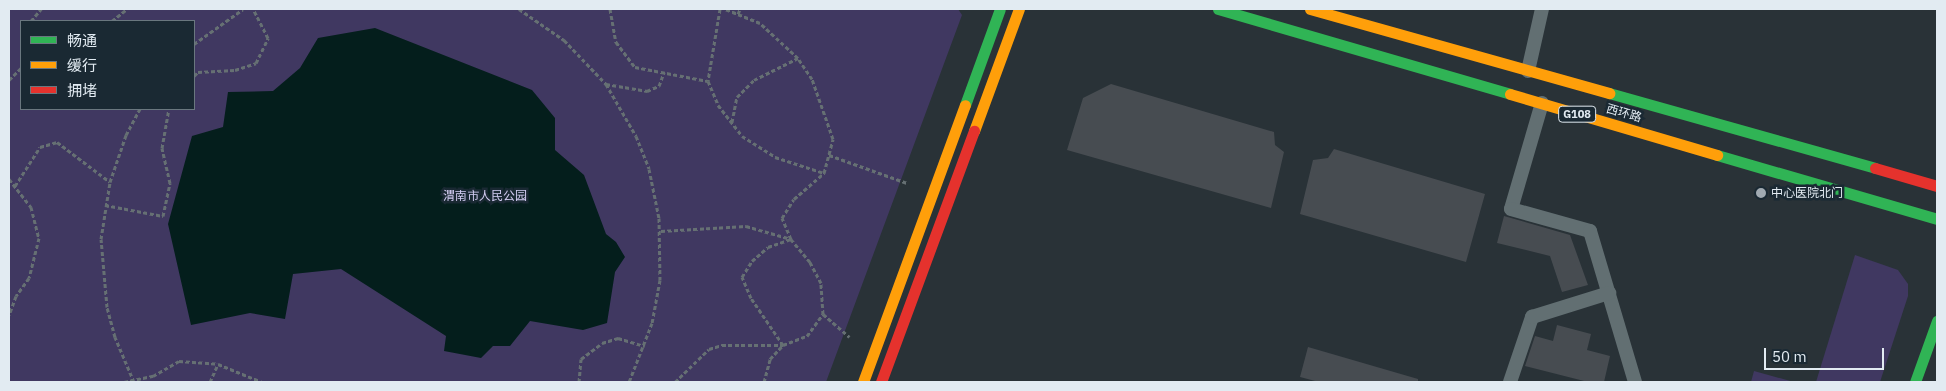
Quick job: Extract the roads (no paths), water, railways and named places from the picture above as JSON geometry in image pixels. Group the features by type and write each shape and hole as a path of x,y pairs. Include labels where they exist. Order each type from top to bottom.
{"main road":[{"path":"862,382 1000,9"},
{"path":"882,382 1019,9"},
{"name":"西环路","path":"1218,9 1937,219"},
{"name":"西环路","path":"1310,9 1937,186"},
{"path":"1915,382 1937,321"}],"street":[{"path":"1528,71 1542,9"},
{"path":"1542,103 1511,210 1590,231 1635,382"},
{"path":"1510,382 1532,316 1609,293"}],"place":[{"name":"中心医院北门","path":"1761,193"}],"park label":[{"name":"渭南市人民公园","path":"485,196"}]}
